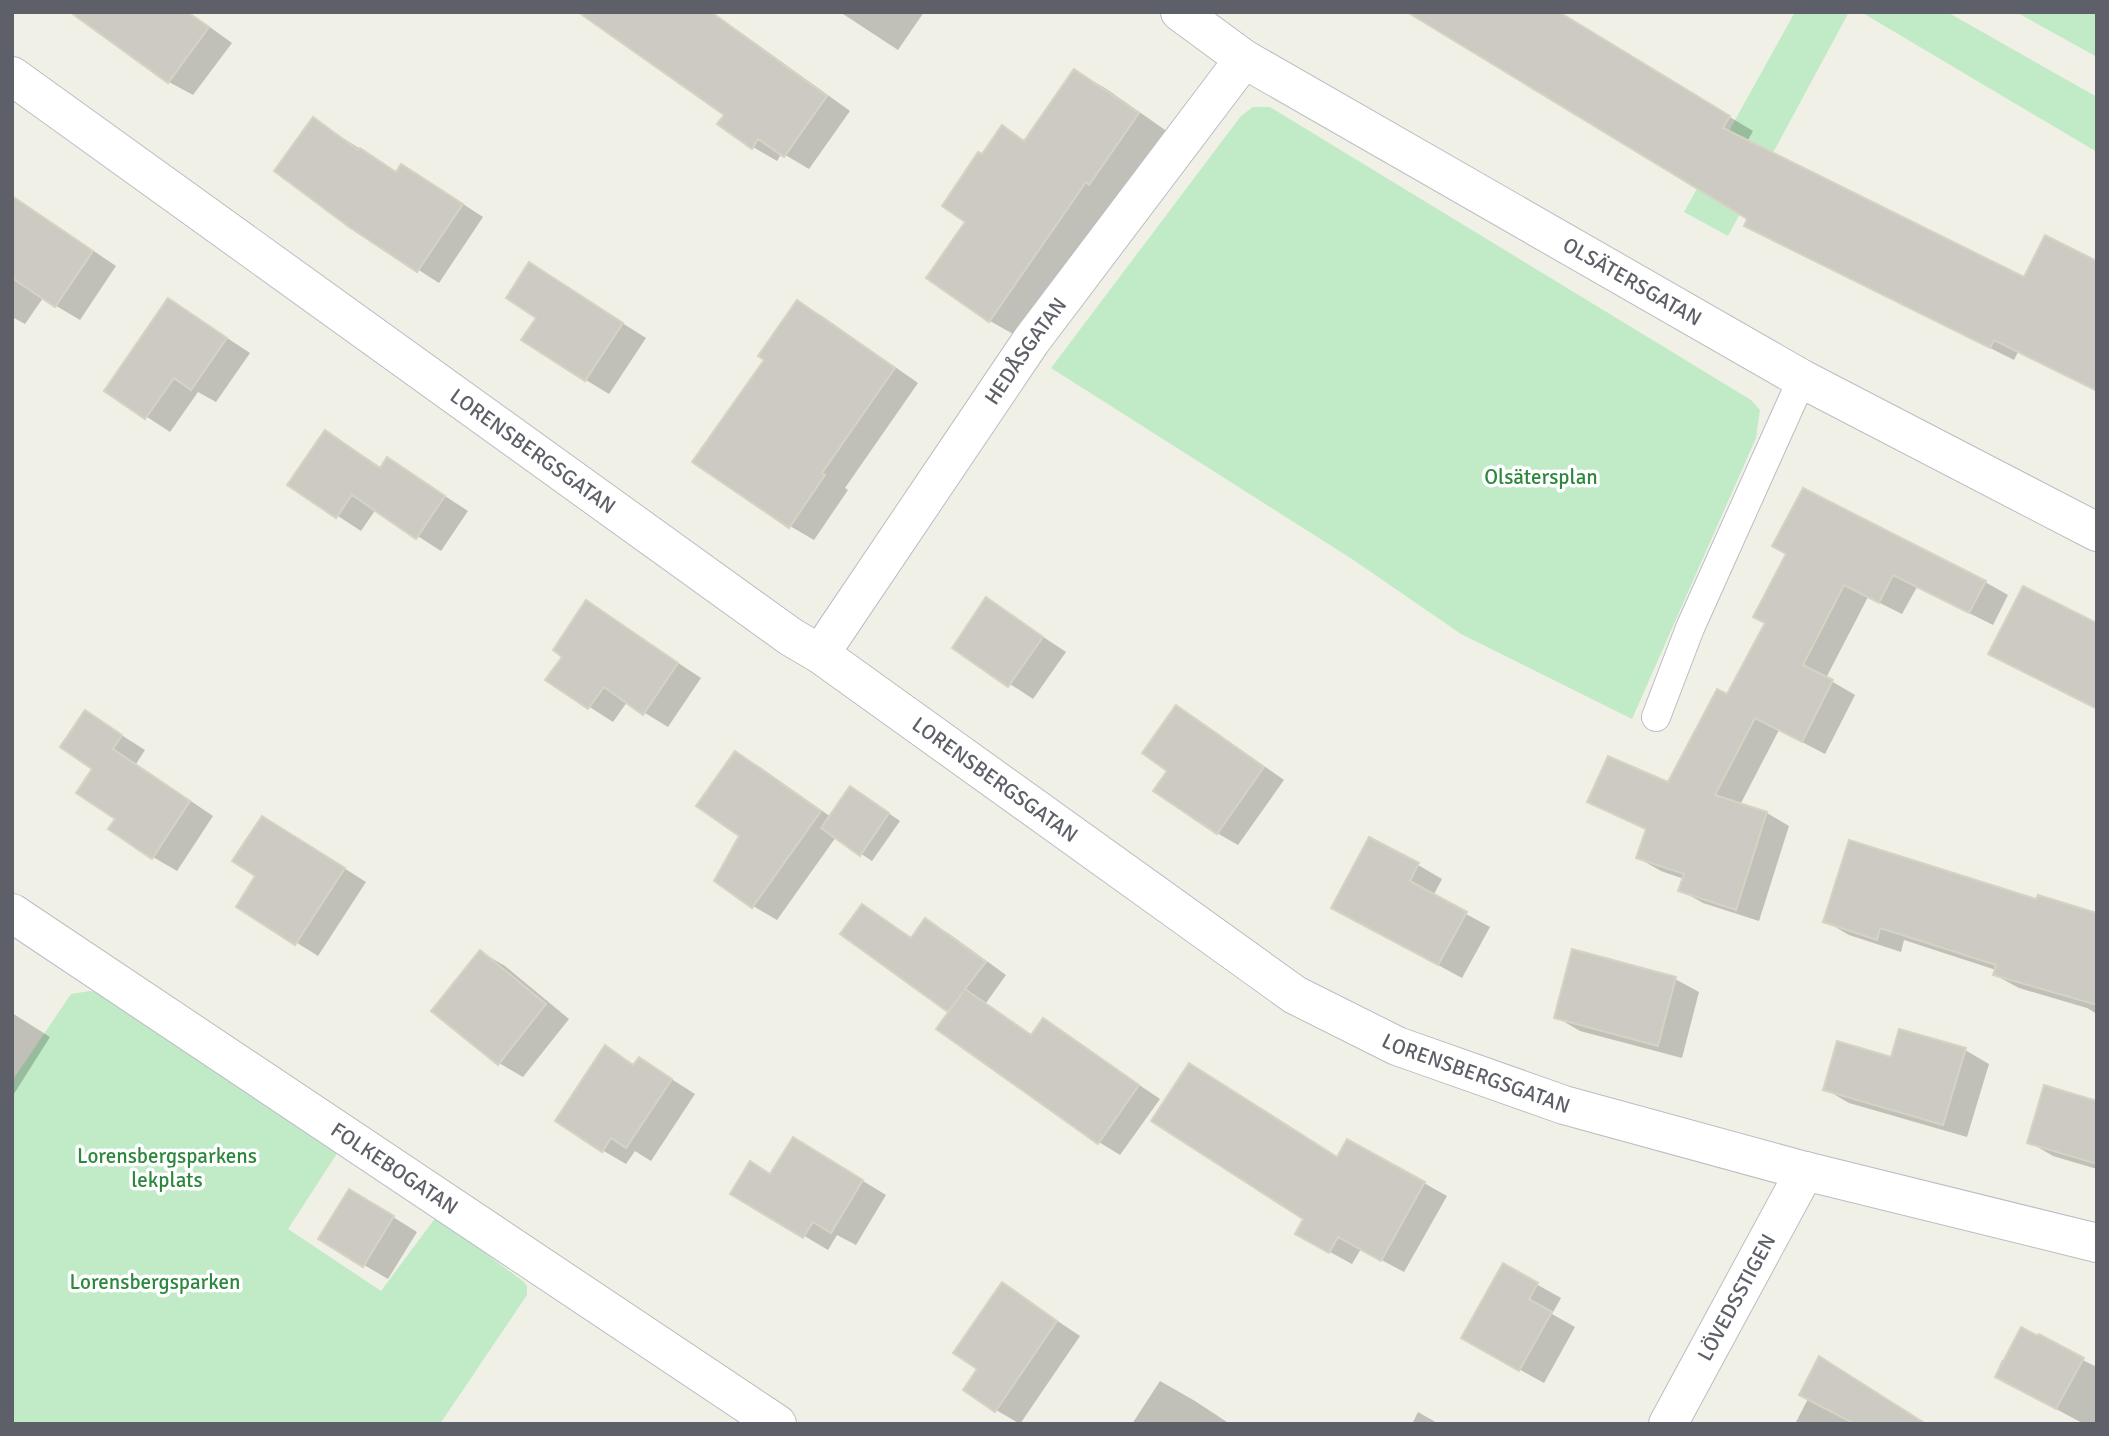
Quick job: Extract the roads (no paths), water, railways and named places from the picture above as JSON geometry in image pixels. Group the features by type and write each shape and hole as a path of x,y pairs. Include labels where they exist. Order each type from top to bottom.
{"street":[{"name":"OLSÄTERSGATAN","path":"1180,12 1244,59 1802,379 2097,532"},
{"name":"HEDÅSGATAN","path":"820,654 1031,341 1244,59"},
{"name":"LORENSBERGSGATAN","path":"12,76 780,629 820,654 1295,995 1396,1046 1564,1105 1805,1171 2097,1243"},
{"name":"FOLKEBOGATAN","path":"12,912 777,1424"},
{"name":"LÖVEDSSTIGEN","path":"1668,1424 1805,1171"}],"lane":[{"path":"1656,717 1690,628 1802,379"}],"park label":[{"name":"Olsätersplan","path":"1541,477"},
{"name":"Lorensbergsparkens lekplats","path":"167,1168"},
{"name":"Lorensbergsparken","path":"155,1282"}]}
